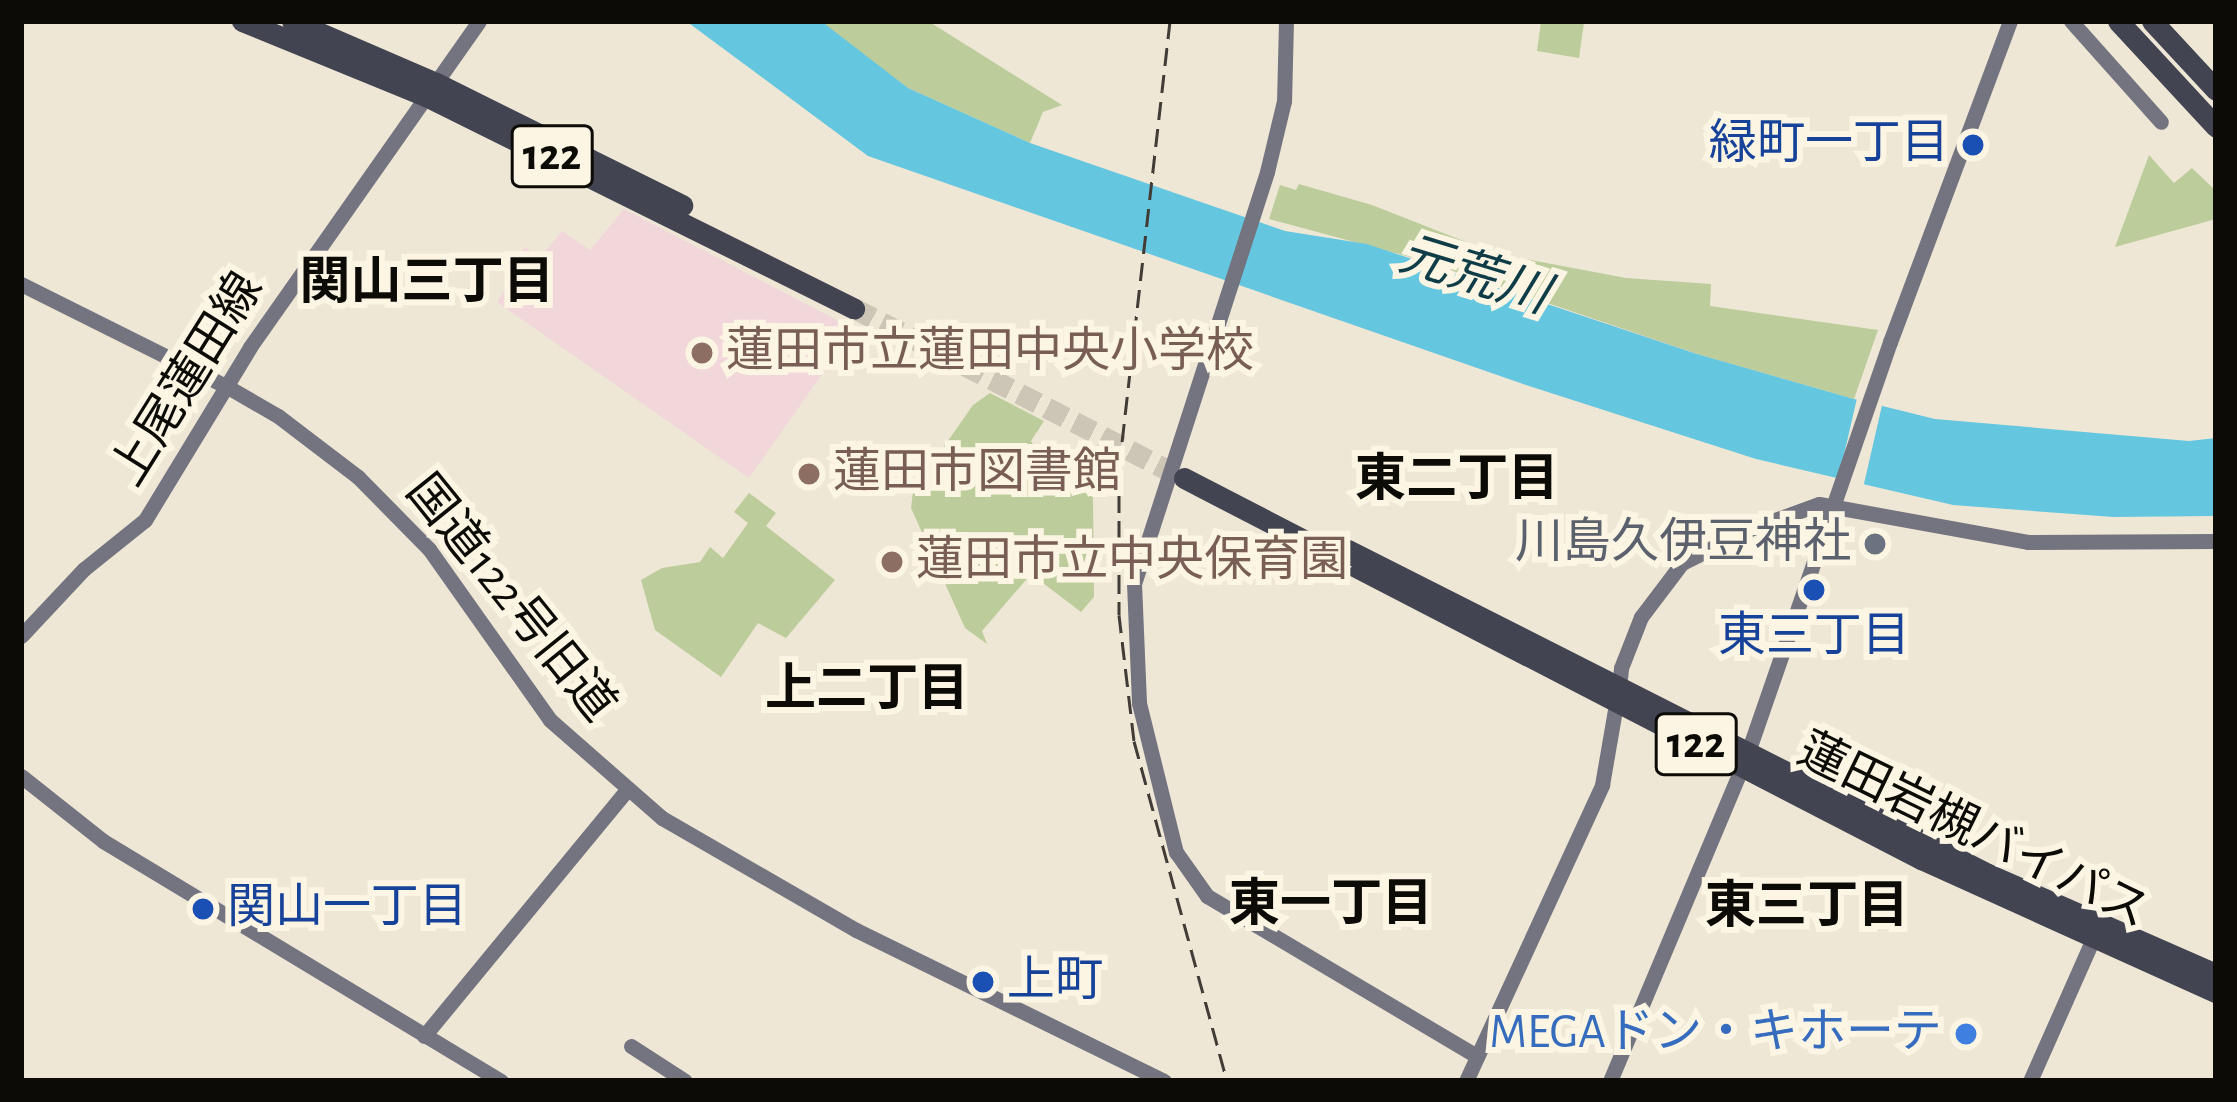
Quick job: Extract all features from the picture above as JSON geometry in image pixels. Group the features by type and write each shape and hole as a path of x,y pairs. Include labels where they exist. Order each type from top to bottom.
{"highway":[{"name":"122","path":"242,21 431,89"},
{"name":"122","path":"292,21 856,303"},
{"path":"2118,21 2216,128"},
{"path":"2152,21 2216,90"},
{"name":"蓮田岩槻バイパス","path":"1186,472 1744,760 2216,992"},
{"name":"蓮田岩槻バイパス","path":"2096,933 2216,974"}],"street":[{"name":"上尾蓮田線","path":"21,637 75,578 145,520 226,386 479,21"},
{"path":"1286,21 1282,114 1231,296 1135,583 1139,703 1176,852 1207,896 1478,1056"},
{"path":"1610,1081 1744,760 1890,341 2011,21"},
{"path":"2072,21 2161,122"},
{"name":"国道122号旧道","path":"21,284 226,386 323,449 396,513 443,568 550,720 626,791 799,900 1125,1073 1164,1081"},
{"path":"1466,1081 1602,784 1621,668 1641,617 1682,563 1835,496 2028,542 2216,541"},
{"path":"21,776 103,842 501,1081"},
{"path":"424,1036 626,791"},
{"path":"2030,1081 2096,933"},
{"path":"631,1046 685,1081"}],"shaded area":[{"name":"蓮田市立蓮田中央小学校","path":"624,209 854,329 749,478 497,302 509,283 503,277 525,247 540,258 562,231 590,250"}],"green space":[{"path":"818,21 928,21 1062,105 1043,112 1030,143 908,88"},
{"path":"1541,21 1584,23 1579,58 1537,51"},
{"path":"2149,155 2174,183 2192,168 2216,191 2216,219 2115,247"},
{"path":"1299,184 1372,205 1494,253 1626,278 1711,284 1710,306 1878,330 1854,399 1697,354 1421,260 1269,219 1280,185 1296,190"},
{"path":"990,393 1044,421 1031,441 1056,479 1093,497 1094,597 1081,612 1031,574 982,631 987,644 965,628 911,508 913,491 973,405"},
{"path":"749,493 776,513 766,526 835,580 786,638 758,623 721,677 655,630 641,580 662,568 700,562 710,547 723,558 748,523 734,512"}],"water":[{"path":"686,21 821,21 908,88 1030,143 1285,231 1367,244 1697,354 1854,399 1935,419 2189,441 2216,438 2216,516 2113,517 1953,505 1756,459 1529,386 868,156"}],"pier":[{"path":"1858,394 1883,400 1862,490 1837,485"}],"tunnel":[{"path":"854,308 1184,478"}],"railway":[{"path":"1170,21 1119,467 1119,615 1134,741 1227,1081"}],"place":[{"name":"緑町一丁目","path":"1973,145"},
{"name":"蓮田市立蓮田中央小学校","path":"702,353"},
{"name":"蓮田市図書館","path":"809,474"},
{"name":"川島久伊豆神社","path":"1875,544"},
{"name":"蓮田市立中央保育園","path":"892,562"},
{"name":"東三丁目","path":"1814,590"},
{"name":"関山一丁目","path":"203,909"},
{"name":"上町","path":"983,982"},
{"name":"MEGAドン・キホーテ","path":"1966,1034"}],"district":[{"name":"関山三丁目","path":"427,283"},
{"name":"東二丁目","path":"1457,480"},
{"name":"上二丁目","path":"867,690"},
{"name":"東一丁目","path":"1331,905"},
{"name":"東三丁目","path":"1807,907"}],"water label":[{"name":"元荒川","path":"1474,276"}]}
